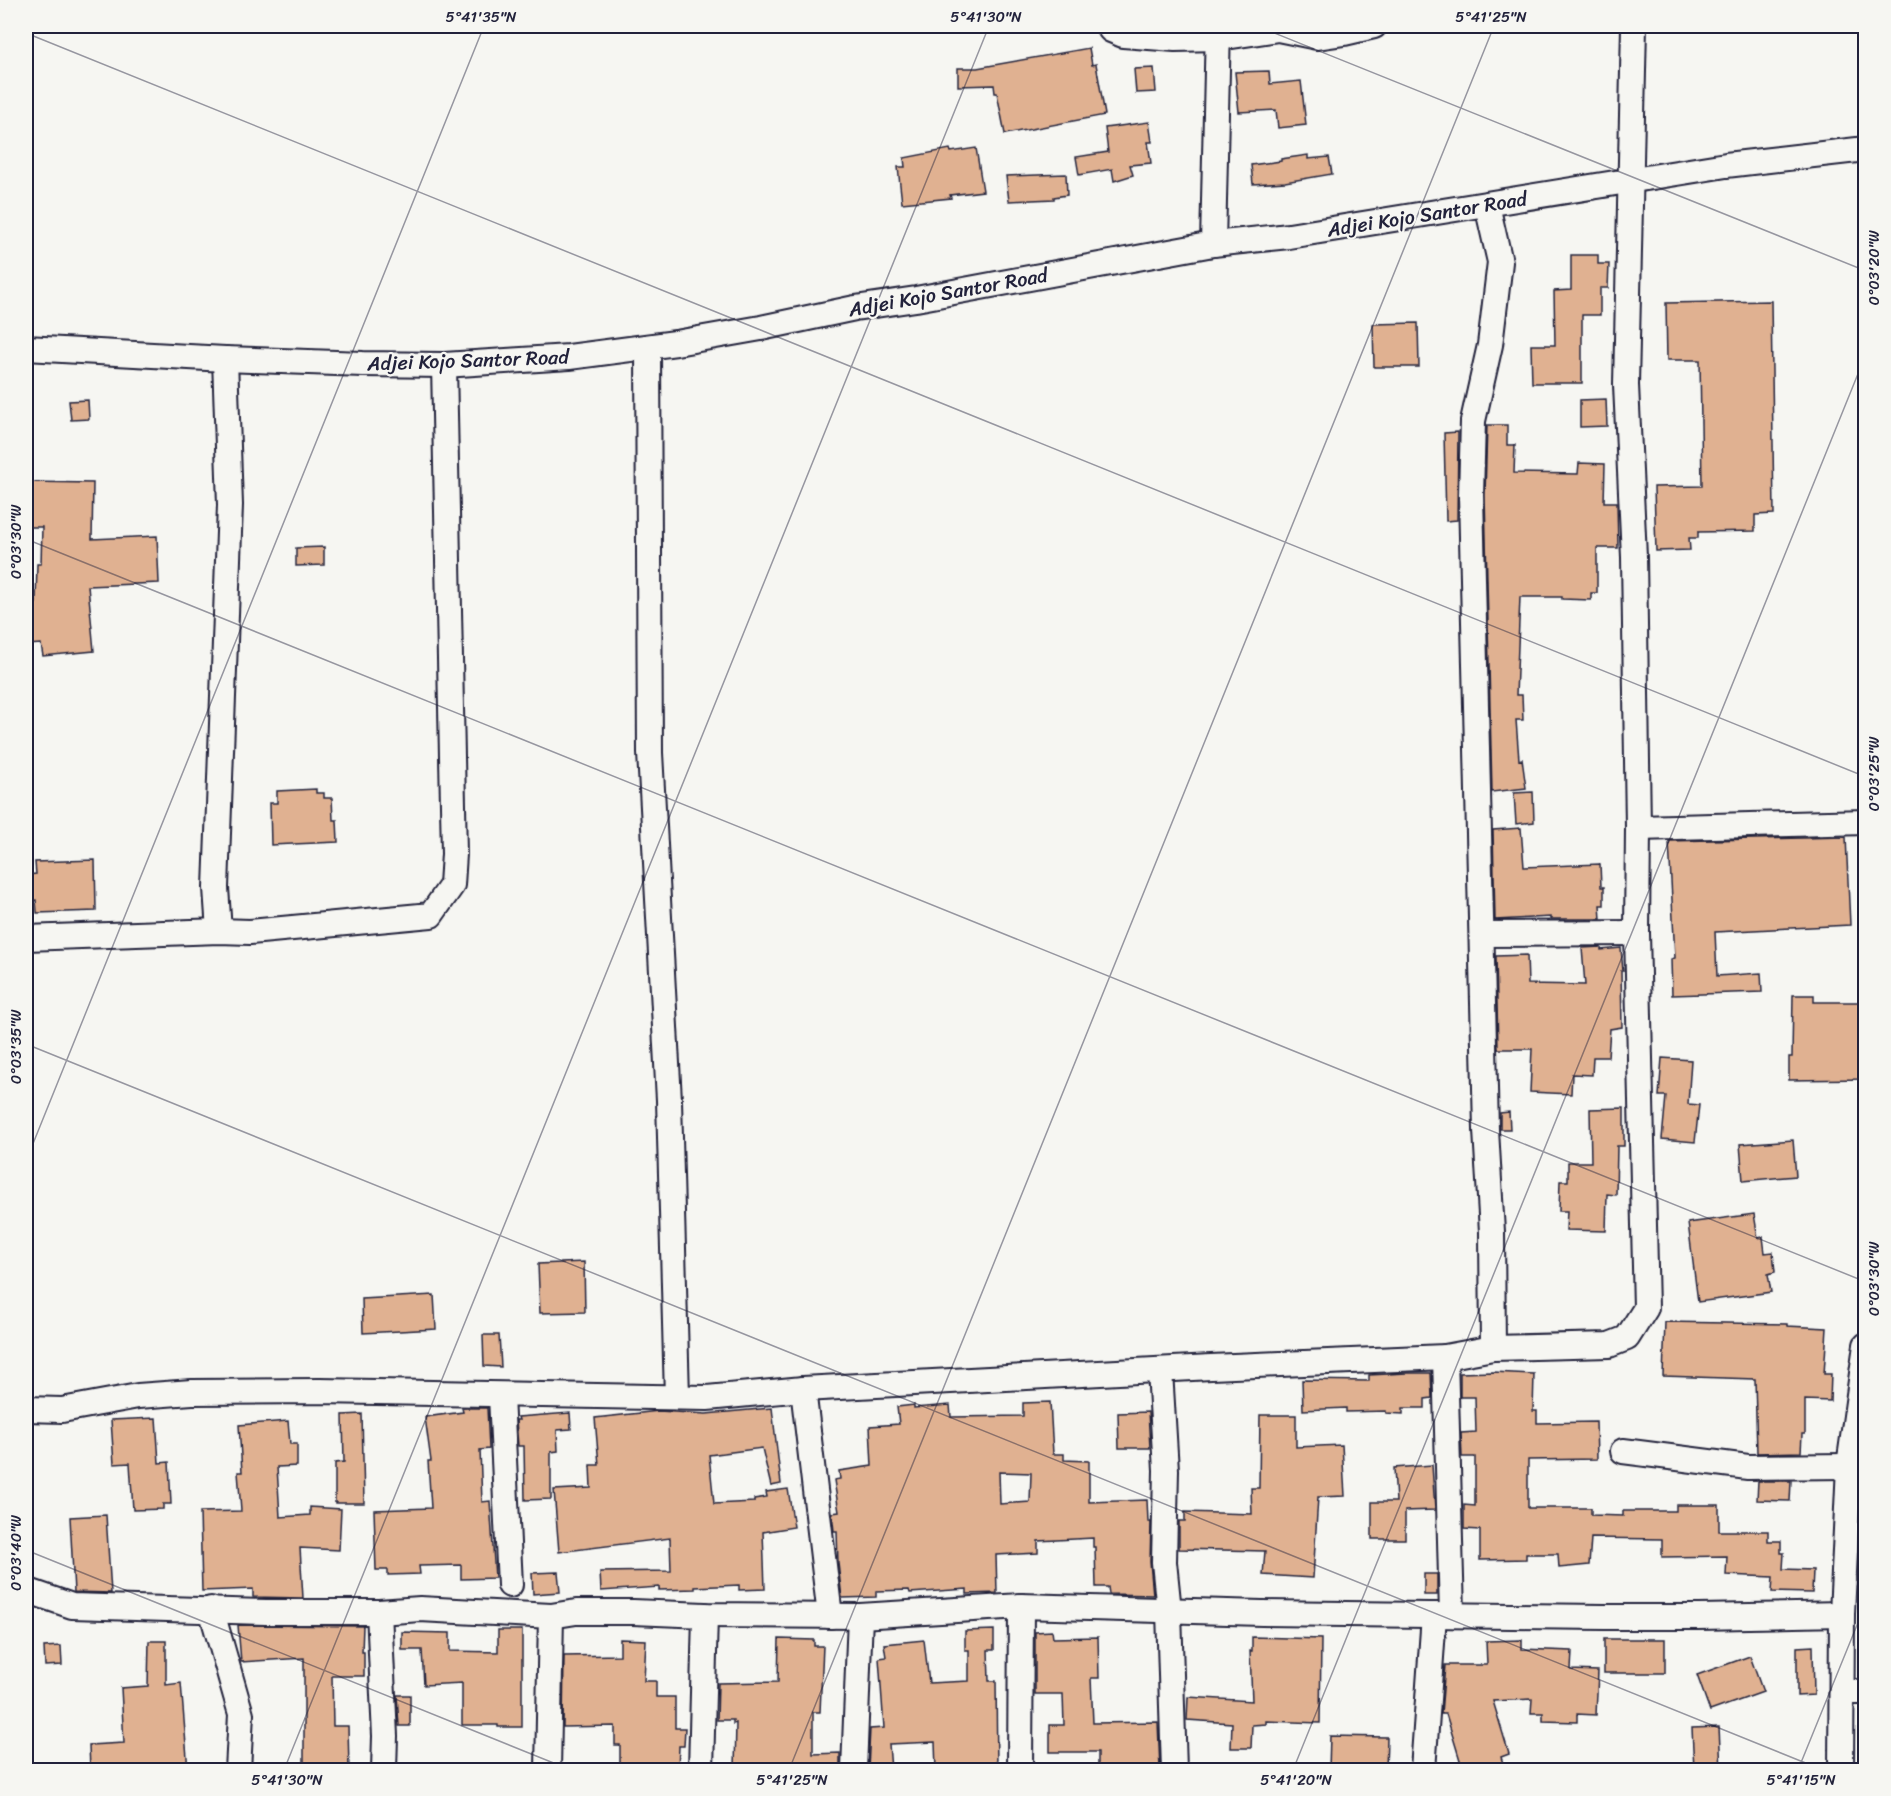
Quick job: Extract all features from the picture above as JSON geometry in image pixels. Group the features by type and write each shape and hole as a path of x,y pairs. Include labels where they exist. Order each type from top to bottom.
{"street":[{"path":"1108,26 1111,30 1123,35 1175,39 1218,32 1280,27 1317,37 1374,26"},
{"path":"26,1409 62,1410 138,1396 192,1392 320,1391 706,1398 803,1389 1445,1357 1493,1348 1609,1345 1627,1338 1646,1308 1637,933 1638,828 1634,557 1626,386 1634,26"},
{"path":"1213,244 1218,32"},
{"name":"Adjei Kojo Santor Road","path":"26,348 363,364 444,365 569,357 648,347 761,328 855,308 916,299 1213,244 1288,236 1726,165 1866,149"},
{"path":"1487,205 1500,262 1490,345 1473,421 1471,495 1486,1130 1492,1232 1493,1348"},
{"path":"648,347 650,753 669,1100 677,1397"},
{"path":"219,931 216,888 230,505 225,359"},
{"path":"26,938 219,931 250,932 431,915 452,885 454,842 444,365"},
{"path":"1638,828 1866,822"},
{"path":"1483,934 1637,933"},
{"path":"1841,1770 1842,1614 1849,1466 1866,1345"},
{"path":"1423,1770 1443,1615 1445,1357"},
{"path":"1160,1371 1166,1470 1164,1562 1169,1611 1174,1770"},
{"path":"803,1389 830,1616"},
{"path":"501,1396 510,1585"},
{"path":"1623,1451 1748,1467 1849,1466"},
{"path":"26,1590 72,1606 266,1612 379,1612 420,1609 551,1616 576,1612 610,1612 860,1616 1021,1606 1169,1611 1443,1615 1699,1617 1842,1614"},
{"path":"1020,1770 1021,1606"},
{"path":"211,1609 241,1714 238,1770"},
{"path":"379,1612 385,1736 384,1770"},
{"path":"700,1770 705,1615"},
{"path":"548,1770 551,1616"},
{"path":"854,1770 860,1616"},
{"path":"1842,1692 1866,1692"}],"building":[{"path":"1089,48 1092,65 1096,64 1105,115 1005,134 994,85 958,86 958,68 977,68"},
{"path":"1154,68 1156,92 1136,93 1134,69"},
{"path":"1269,71 1270,84 1301,81 1306,125 1278,128 1276,110 1239,112 1235,72"},
{"path":"1149,122 1152,142 1148,142 1151,163 1130,165 1133,175 1114,181 1112,169 1079,175 1076,157 1108,152 1105,128"},
{"path":"976,148 983,191 950,195 951,198 902,203 898,167 905,167 904,158 950,149 951,152"},
{"path":"1308,155 1308,159 1329,157 1332,174 1285,182 1253,184 1251,165"},
{"path":"1066,174 1067,195 1054,197 1054,199 1009,201 1006,176"},
{"path":"1571,255 1598,255 1598,264 1609,264 1608,288 1600,288 1600,315 1582,315 1582,383 1532,383 1531,345 1555,345 1554,291 1571,290"},
{"path":"1771,301 1774,514 1755,515 1755,531 1698,532 1698,538 1689,538 1690,550 1656,551 1654,487 1702,486 1700,360 1667,360 1666,303"},
{"path":"1418,323 1419,367 1374,367 1373,324"},
{"path":"1606,399 1607,426 1580,427 1580,400"},
{"path":"88,400 89,419 71,420 69,401"},
{"path":"1487,425 1507,425 1507,445 1515,445 1514,473 1578,474 1579,463 1605,464 1604,502 1617,502 1618,548 1597,548 1597,593 1591,593 1591,600 1520,597 1516,695 1522,695 1523,720 1516,720 1519,760 1522,759 1526,788 1492,792 1485,495"},
{"path":"1458,432 1457,520 1446,521 1444,433"},
{"path":"26,482 93,483 92,539 157,536 159,583 88,586 94,651 43,656 41,644 27,645 27,603 36,603 37,564 41,564 42,527 26,527"},
{"path":"324,547 324,565 296,566 296,548"},
{"path":"316,789 316,793 324,793 324,798 332,798 333,820 337,820 338,842 271,845 270,803 277,803 277,791"},
{"path":"1533,792 1534,822 1516,824 1514,793"},
{"path":"1521,828 1524,867 1600,864 1601,887 1604,887 1604,905 1600,905 1601,919 1551,919 1551,917 1495,920 1493,830"},
{"path":"1846,837 1850,925 1715,932 1717,976 1761,973 1762,992 1672,995 1671,959 1675,958 1669,841"},
{"path":"95,860 96,911 37,913 36,900 28,901 27,875 36,874 35,862"},
{"path":"1601,947 1601,950 1621,948 1623,971 1621,971 1622,1027 1610,1029 1608,1057 1593,1057 1592,1075 1572,1074 1571,1094 1530,1092 1532,1049 1498,1049 1496,956 1527,955 1528,984 1585,985 1582,948"},
{"path":"1793,995 1814,995 1814,1002 1863,1002 1862,1057 1866,1057 1866,1079 1789,1080 1789,1057 1792,1057"},
{"path":"1662,1058 1691,1060 1688,1104 1699,1105 1695,1142 1662,1139 1666,1096 1659,1096"},
{"path":"1624,1108 1624,1146 1617,1146 1616,1195 1607,1194 1606,1231 1566,1230 1567,1211 1559,1211 1560,1181 1568,1181 1568,1162 1591,1162 1590,1109"},
{"path":"1509,1112 1510,1129 1500,1129 1500,1113"},
{"path":"1793,1140 1796,1176 1743,1181 1740,1144"},
{"path":"1754,1214 1758,1238 1763,1237 1765,1253 1773,1252 1775,1272 1768,1274 1771,1292 1698,1302 1688,1223"},
{"path":"584,1262 585,1312 540,1313 538,1264"},
{"path":"434,1295 436,1329 363,1333 362,1299"},
{"path":"1665,1322 1787,1324 1787,1326 1827,1328 1824,1374 1831,1374 1830,1401 1805,1400 1805,1434 1802,1434 1801,1452 1757,1453 1755,1379 1663,1376"},
{"path":"483,1335 499,1335 501,1367 484,1366"},
{"path":"1431,1373 1432,1398 1425,1399 1425,1408 1403,1408 1403,1414 1386,1413 1386,1411 1346,1412 1346,1408 1303,1410 1302,1380 1369,1381 1369,1375"},
{"path":"1460,1373 1534,1374 1533,1411 1537,1411 1537,1423 1596,1422 1597,1459 1528,1460 1528,1508 1591,1508 1591,1515 1623,1516 1623,1511 1676,1511 1676,1505 1719,1505 1719,1531 1768,1531 1768,1541 1781,1541 1781,1553 1784,1553 1783,1569 1813,1570 1812,1593 1772,1592 1773,1577 1726,1575 1727,1556 1662,1557 1662,1539 1591,1538 1589,1565 1559,1568 1558,1554 1526,1554 1526,1559 1480,1560 1480,1530 1464,1529 1464,1505 1475,1506 1475,1457 1462,1457 1461,1433 1476,1432 1475,1397 1460,1397"},
{"path":"1050,1402 1053,1454 1064,1454 1064,1460 1089,1461 1089,1502 1147,1500 1148,1522 1151,1522 1150,1562 1153,1595 1109,1594 1108,1587 1096,1587 1093,1538 1038,1541 1038,1553 996,1555 997,1593 967,1594 967,1589 910,1593 909,1590 876,1591 876,1597 842,1598 837,1531 834,1531 832,1513 839,1512 834,1480 840,1479 839,1471 872,1466 870,1426 899,1424 897,1407 950,1405 951,1417 1023,1416 1023,1403","holes":["999,1472 1031,1473 1030,1502 1000,1504"]},
{"path":"462,1408 487,1408 489,1449 480,1450 482,1502 490,1501 495,1578 461,1579 461,1565 419,1566 420,1574 388,1575 388,1570 376,1570 374,1510 431,1508 428,1461 431,1461 425,1417 463,1412"},
{"path":"772,1408 781,1484 771,1486 762,1448 709,1455 714,1504 754,1502 754,1499 767,1497 766,1492 788,1489 794,1527 763,1532 765,1589 739,1590 739,1585 695,1587 695,1589 659,1590 659,1587 601,1591 600,1572 671,1571 670,1538 559,1552 554,1490 591,1488 590,1465 599,1465 595,1418 659,1411 706,1414"},
{"path":"1148,1412 1150,1448 1119,1448 1118,1413"},
{"path":"570,1413 571,1429 557,1430 558,1451 551,1452 551,1499 525,1500 524,1446 518,1446 516,1420 519,1420 518,1417"},
{"path":"362,1414 364,1503 335,1503 335,1463 344,1462 343,1415"},
{"path":"1260,1415 1296,1415 1296,1447 1342,1445 1345,1496 1318,1497 1313,1578 1263,1575 1265,1551 1179,1549 1179,1521 1185,1521 1185,1512 1252,1514 1251,1488 1259,1488"},
{"path":"156,1418 159,1463 169,1462 171,1504 163,1504 163,1509 133,1510 130,1463 114,1464 111,1420"},
{"path":"288,1421 290,1444 297,1444 297,1466 277,1467 280,1517 310,1515 310,1507 341,1509 339,1550 300,1548 303,1598 253,1597 253,1589 202,1591 200,1512 241,1511 238,1472 242,1472 239,1425"},
{"path":"1432,1465 1435,1510 1405,1511 1405,1539 1372,1539 1372,1502 1396,1502 1394,1468"},
{"path":"1758,1481 1791,1481 1790,1501 1757,1500"},
{"path":"106,1515 111,1593 74,1592 70,1517"},
{"path":"558,1572 560,1592 533,1594 532,1573"},
{"path":"1424,1574 1437,1574 1437,1595 1424,1595"},
{"path":"238,1625 363,1626 364,1676 332,1676 333,1726 348,1726 349,1770 304,1770 304,1658 241,1662"},
{"path":"498,1630 522,1630 522,1727 462,1725 462,1683 424,1685 422,1650 402,1650 402,1632 450,1633 450,1651 498,1652"},
{"path":"994,1630 994,1650 988,1650 989,1681 996,1681 997,1770 936,1770 935,1742 889,1744 891,1770 868,1770 870,1729 884,1728 879,1658 886,1657 884,1644 924,1640 929,1683 969,1681 969,1650 965,1650 965,1631"},
{"path":"1052,1631 1053,1638 1098,1637 1099,1678 1091,1678 1093,1723 1158,1722 1160,1770 1098,1770 1098,1752 1050,1752 1050,1725 1064,1725 1063,1694 1035,1694 1035,1632"},
{"path":"1252,1637 1321,1639 1320,1723 1266,1721 1266,1724 1252,1725 1251,1748 1231,1748 1232,1723 1187,1720 1188,1697 1252,1701 1250,1651 1252,1651"},
{"path":"620,1639 646,1640 644,1681 656,1681 656,1697 675,1697 675,1728 685,1728 684,1746 679,1746 678,1770 620,1770 620,1745 615,1745 615,1726 563,1727 564,1656 620,1655"},
{"path":"779,1639 814,1640 814,1646 823,1646 820,1712 813,1712 813,1754 840,1753 840,1769 735,1770 736,1723 733,1724 733,1720 717,1720 718,1683 778,1682"},
{"path":"1604,1639 1665,1639 1665,1673 1604,1673"},
{"path":"1522,1640 1522,1649 1572,1651 1571,1670 1598,1671 1596,1715 1577,1714 1577,1722 1543,1721 1543,1713 1531,1713 1532,1699 1493,1701 1509,1754 1501,1757 1505,1770 1463,1770 1446,1714 1441,1714 1445,1665 1487,1665 1486,1641"},
{"path":"149,1641 166,1641 166,1685 181,1683 188,1770 90,1769 89,1745 124,1743 121,1688 148,1686"},
{"path":"61,1646 62,1665 45,1666 44,1647"},
{"path":"1813,1646 1814,1695 1797,1696 1797,1647"},
{"path":"1750,1656 1763,1692 1710,1711 1697,1675"},
{"path":"397,1695 410,1695 410,1726 399,1726"},
{"path":"1719,1727 1721,1770 1694,1770 1692,1728"},
{"path":"1330,1736 1387,1737 1386,1770 1329,1770"}]}
